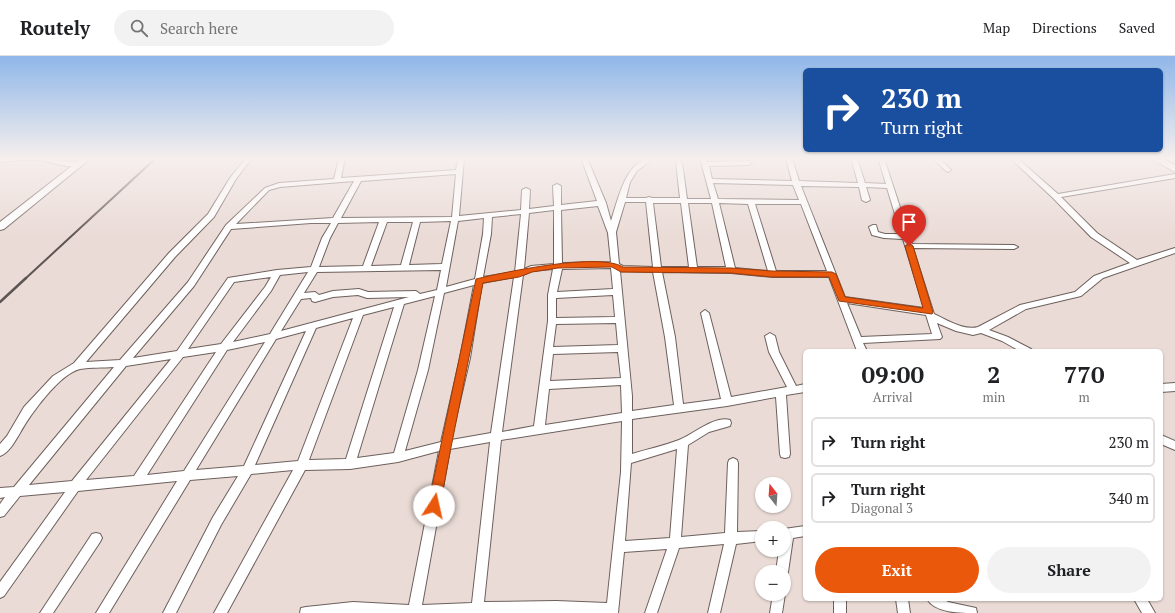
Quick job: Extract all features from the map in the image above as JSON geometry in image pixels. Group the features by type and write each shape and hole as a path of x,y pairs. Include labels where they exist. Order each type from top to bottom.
{"main road":[{"path":"0,227 54,184"}],"street":[{"path":"0,452 12,439 28,410 56,379 77,366 172,255 211,215 229,184"},
{"path":"0,512 123,363 191,284 229,227 267,189 273,186 294,184"},
{"path":"102,613 271,337 314,270 326,238 356,184"},
{"path":"398,457 423,370 446,267 455,219 458,184"},
{"path":"306,613 352,611 414,613 555,610 612,612 626,460 625,381 612,233 594,184"},
{"path":"612,233 626,184"},
{"path":"681,184 693,270"},
{"path":"711,184 716,200 731,270"},
{"path":"796,184 861,349"},
{"path":"829,184 890,186 937,337 858,340"},
{"path":"1042,184 1094,235 1136,263"},
{"path":"1056,196 1127,184"},
{"path":"862,185 866,200"},
{"path":"539,430 552,321 552,294 558,266 557,186"},
{"path":"477,611 496,438 519,274 526,190"},
{"path":"622,200 803,202"},
{"path":"649,200 657,270 670,337 680,408"},
{"path":"751,201 772,274"},
{"path":"229,227 311,221 334,222 455,219 602,203"},
{"path":"414,613 445,445 465,358 487,234 488,216"},
{"path":"366,269 384,220"},
{"path":"404,268 417,220"},
{"path":"873,227 875,233 879,235 906,237"},
{"path":"909,246 1014,247"},
{"path":"842,299 930,314 956,328 967,332 982,330 1023,307 1078,294 1086,289 1092,280 1175,250"},
{"path":"77,366 123,363 224,348 271,337 479,281 519,274 531,269 558,266 614,265 621,269 731,270 772,274 832,274"},
{"path":"0,592 76,485 178,354 231,280 277,273 314,270 446,267"},
{"path":"138,480 224,348 268,289 277,273"},
{"path":"298,296 315,295 315,299 333,294 359,292 367,295 427,295"},
{"path":"552,294 618,292"},
{"path":"350,464 400,302"},
{"path":"220,613 302,465 360,312"},
{"path":"705,313 728,402"},
{"path":"552,321 620,320"},
{"path":"169,613 218,521 248,470 313,325"},
{"path":"982,330 1010,341 1024,349"},
{"path":"770,336 774,352 793,390"},
{"path":"548,351 623,348"},
{"path":"544,385 625,381"},
{"path":"1163,388 1175,387"},
{"path":"0,493 302,465 350,464 398,457 445,445 626,416 728,402 803,388"},
{"path":"781,392 785,454"},
{"path":"626,460 683,443 706,429 726,423"},
{"path":"1163,440 1175,446"},
{"path":"651,613 676,543 683,443"},
{"path":"714,613 731,538 733,463"},
{"path":"791,533 803,531"},
{"path":"618,547 755,536"},
{"path":"46,613 96,538"},
{"path":"776,613 778,601"},
{"path":"840,601 840,613"},
{"path":"902,601 904,613"},
{"path":"936,601 945,608 971,613"},
{"path":"1141,601 1149,613"}],"railway":[{"path":"25,279 128,184"},
{"path":"0,302 26,278"}],"route":[{"path":"434,506 445,445 465,358 479,281 519,274 531,269 558,266 614,265 621,269 731,270 772,274 832,274 842,299 929,312 909,246"}]}
